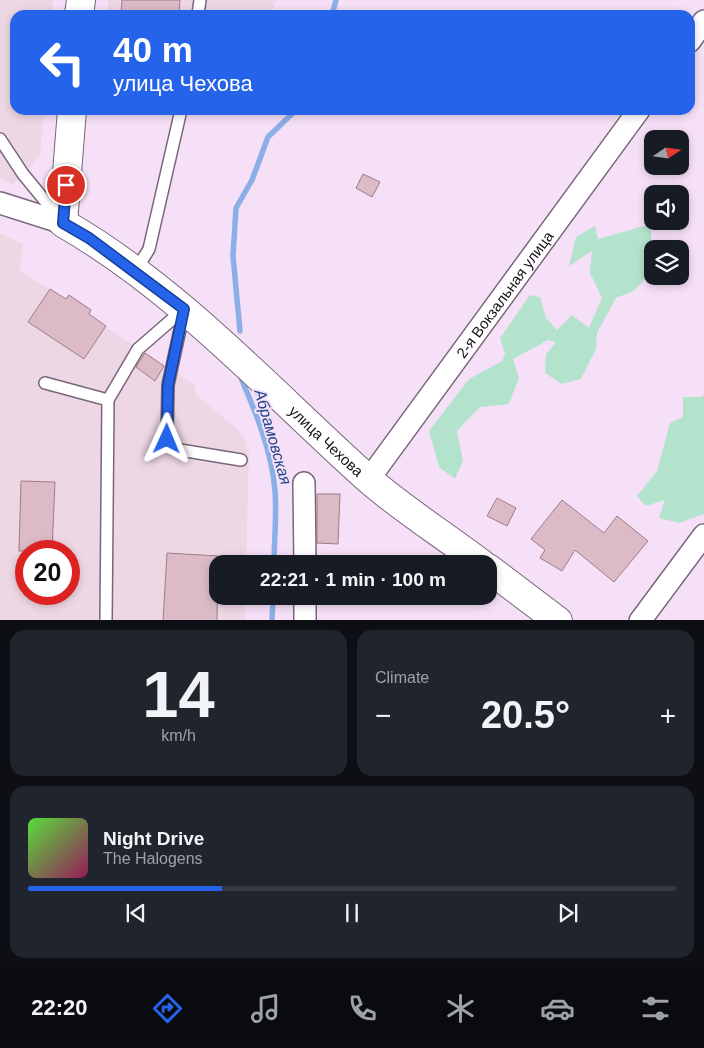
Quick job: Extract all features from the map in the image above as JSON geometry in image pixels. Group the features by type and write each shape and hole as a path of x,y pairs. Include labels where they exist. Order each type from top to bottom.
{"street":[{"path":"695,34 704,22"},
{"path":"63,223 72,115"},
{"name":"2-я Вокзальная улица","path":"369,480 635,115"},
{"name":"улица Чехова","path":"0,203 63,223 89,238 135,272 184,309 369,480 470,555"},
{"path":"304,483 305,555"},
{"path":"640,620 704,535"},
{"path":"497,575 558,620"},
{"path":"305,605 305,620"}],"lane":[{"path":"135,272 150,249 180,115"},
{"path":"0,139 23,174 63,223"},
{"path":"106,620 108,400 138,349 184,309"},
{"path":"184,309 168,385 167,439 169,446 174,449 241,460"},
{"path":"45,383 108,400"}],"shaded area":[{"path":"0,0 53,0 52,10 10,10 10,115 44,115 40,156 13,185 0,177"},
{"path":"108,0 277,0 272,10 107,10"},
{"path":"0,233 23,244 20,271 66,299 69,295 91,310 89,314 106,327 196,386 195,394 236,428 245,439 249,454 246,555 209,555 209,605 245,605 245,620 0,620"}],"green space":[{"path":"595,226 598,239 644,226 644,230 651,230 651,240 644,240 644,280 634,291 616,298 597,333 596,349 581,379 562,384 545,373 546,354 556,342 548,340 513,359 519,378 509,404 480,407 457,431 463,461 455,479 439,467 429,431 469,379 502,361 505,354 500,338 530,295 540,297 546,318 557,330 572,315 589,328 602,298 590,273 592,251 569,266 576,237"},
{"path":"704,395 704,514 679,523 659,518 665,500 646,506 637,496 657,471 670,423 683,417 683,397 701,397"}],"building":[{"path":"122,0 180,0 179,10 121,10"},
{"path":"363,174 380,182 372,197 356,188"},
{"path":"50,289 66,299 69,295 91,310 89,314 106,326 84,359 28,322"},
{"path":"145,353 164,366 155,381 136,367"},
{"path":"21,481 55,482 52,540 19,540"},
{"path":"317,494 340,494 338,544 317,543"},
{"path":"497,498 516,508 507,526 487,516"},
{"path":"562,500 604,533 617,516 648,541 614,582 575,550 562,571 540,558 545,550 531,539"},
{"path":"167,553 209,555 209,605 217,605 217,620 163,620"}],"waterway":[{"name":"Абрамовская","path":"333,10 336,0"},
{"name":"Абрамовская","path":"240,331 233,256 236,208 252,180 268,137 291,115"},
{"name":"Абрамовская","path":"241,378 271,462 276,509 274,555"},
{"name":"Абрамовская","path":"272,620 273,605"}],"route":[{"path":"66,185 63,223 89,238 184,309 168,385 167,439"}]}
